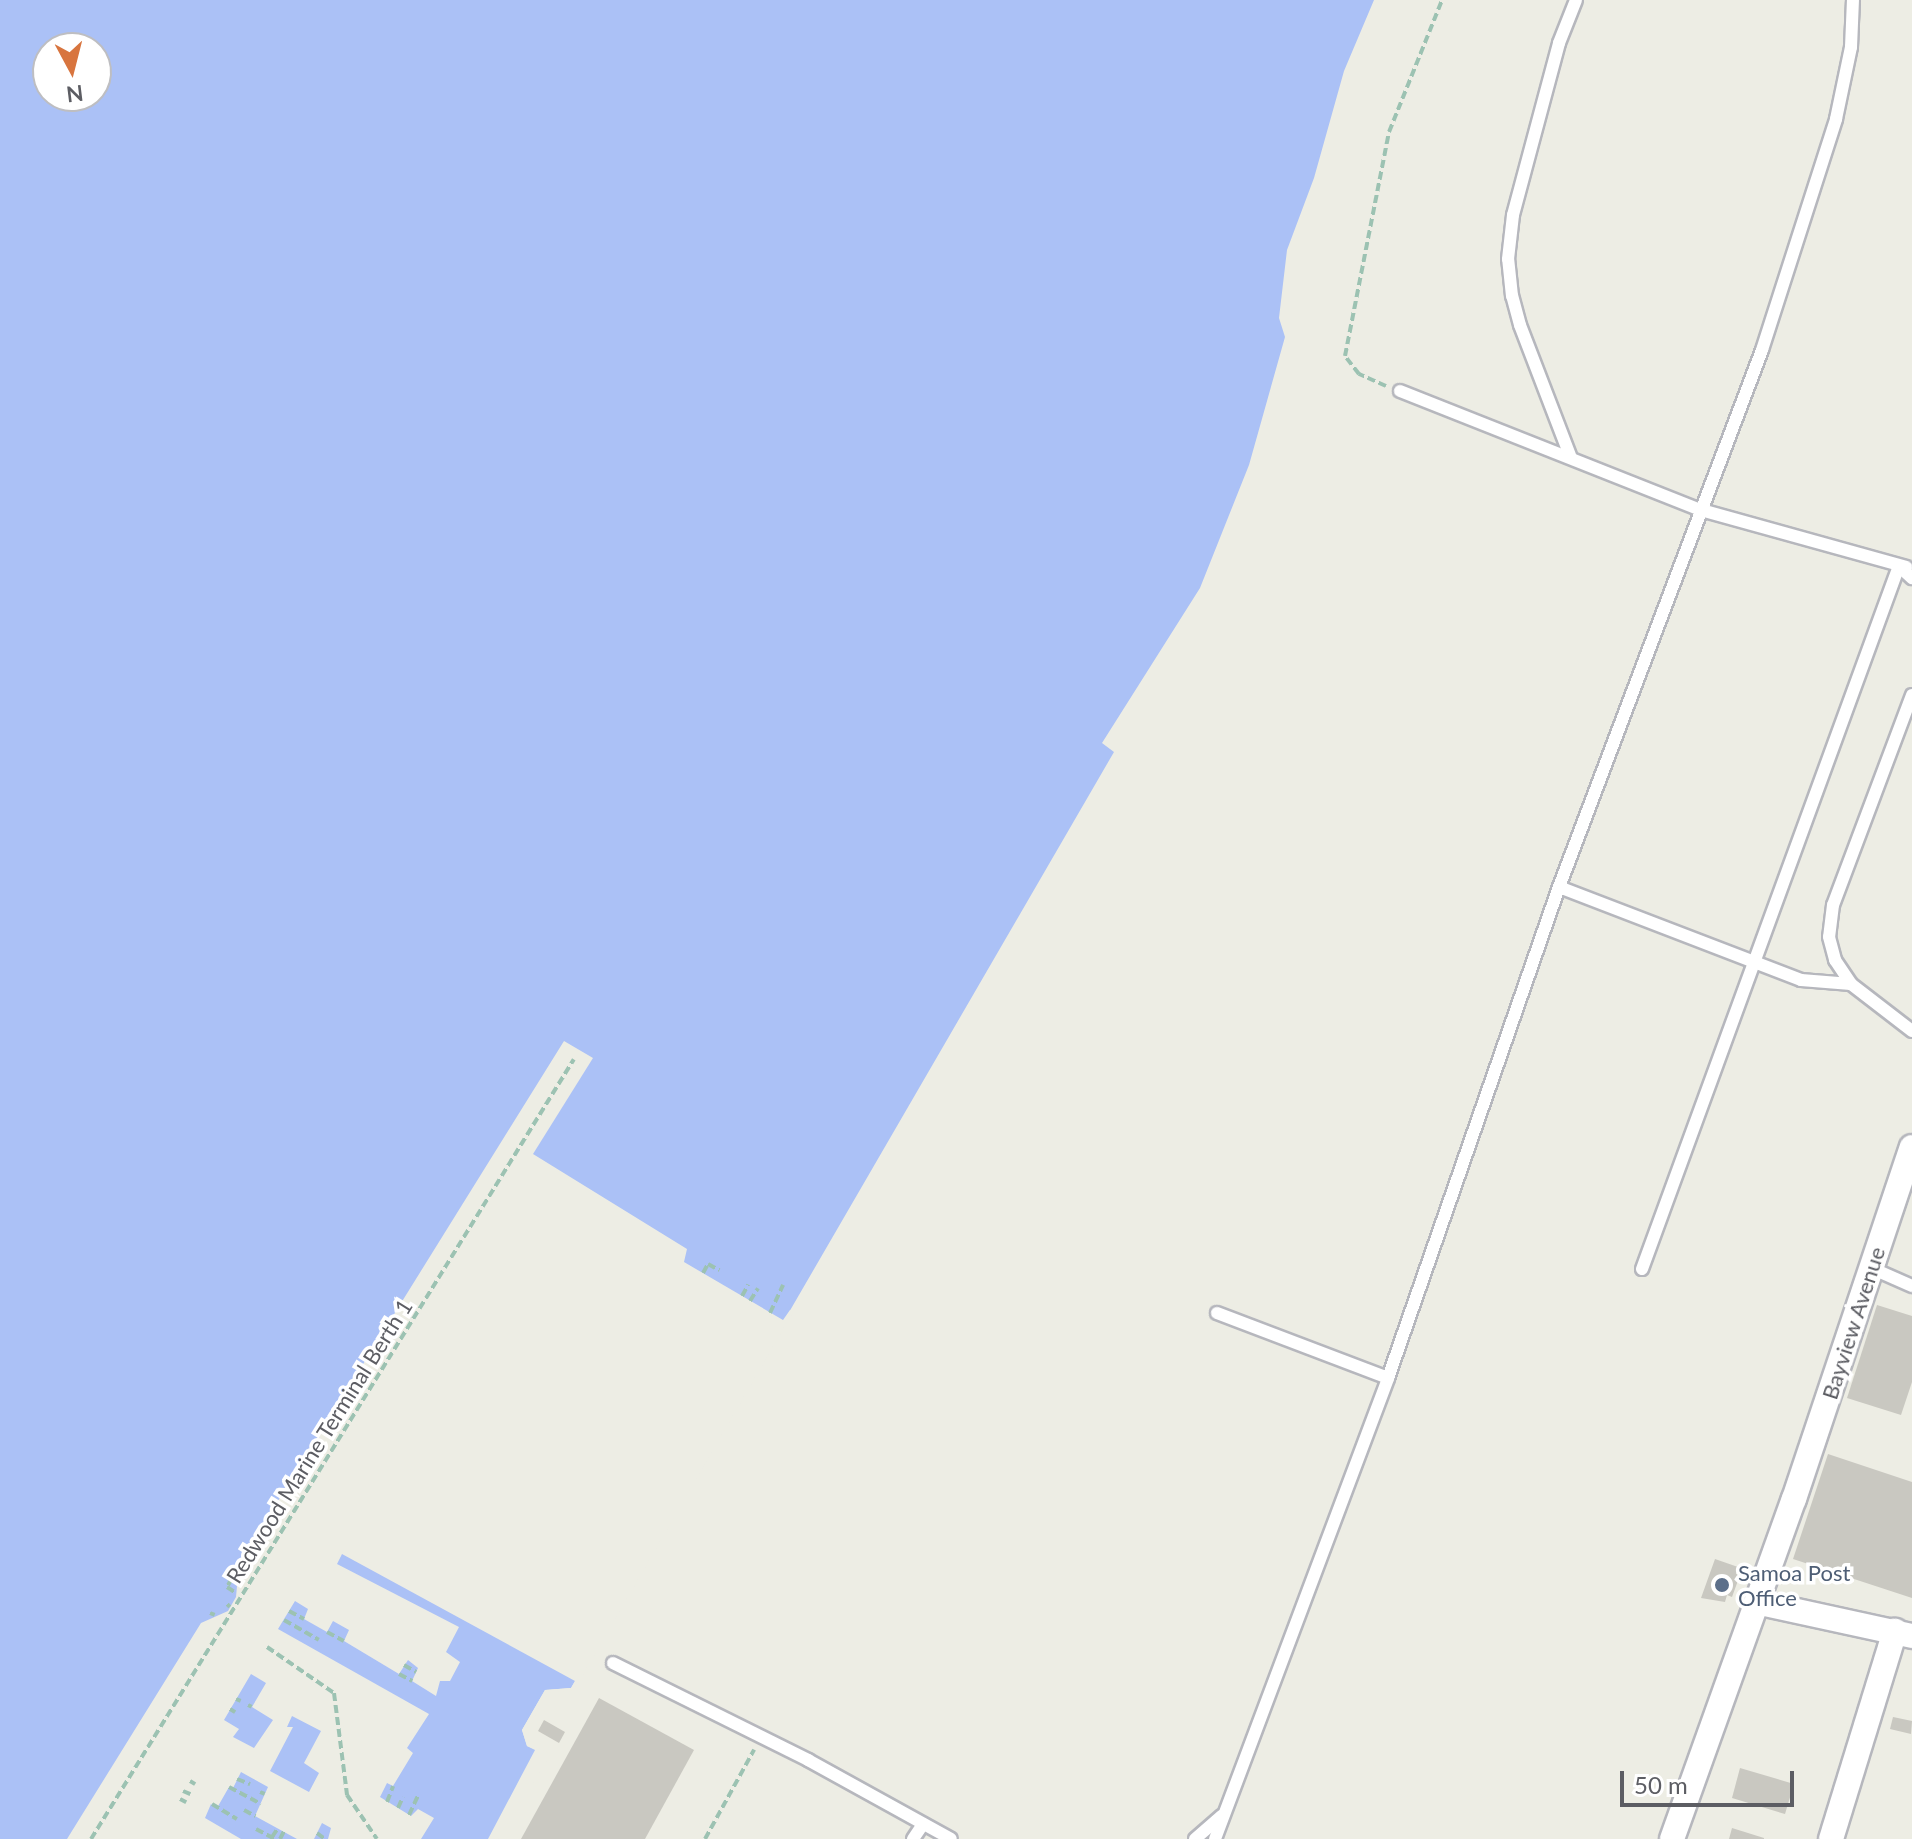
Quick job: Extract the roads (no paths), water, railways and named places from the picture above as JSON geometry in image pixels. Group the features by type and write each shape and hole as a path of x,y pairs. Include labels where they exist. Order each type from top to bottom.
{"street":[{"name":"Bayview Avenue","path":"1672,1839 1794,1499 1912,1147"},
{"path":"1756,1602 1904,1634 1831,1839"}],"lane":[{"path":"1571,458 1520,325 1512,296 1508,259 1513,215 1559,43 1576,0"},
{"path":"1215,1839 1388,1378 1559,887 1762,350 1836,119 1851,47 1853,0"},
{"path":"1400,391 1701,510 1906,567 1912,578"},
{"path":"1642,1269 1752,964 1906,567"},
{"path":"1912,695 1833,905 1829,937 1835,960 1851,984 1912,1031"},
{"path":"1559,887 1752,964 1801,980 1851,984"},
{"path":"1871,1268 1912,1286"},
{"path":"1217,1313 1388,1378"},
{"path":"613,1663 951,1839"},
{"path":"1195,1839 1224,1814"},
{"path":"913,1839 923,1824"}],"water":[{"path":"0,0 1374,0 1344,71 1314,178 1287,250 1279,318 1285,337 1249,465 1200,588 1102,743 1114,752 571,1688 545,1690 522,1730 527,1746 547,1754 493,1839 0,1839"}],"place":[{"name":"Samoa Post Office","path":"1722,1585"}]}
